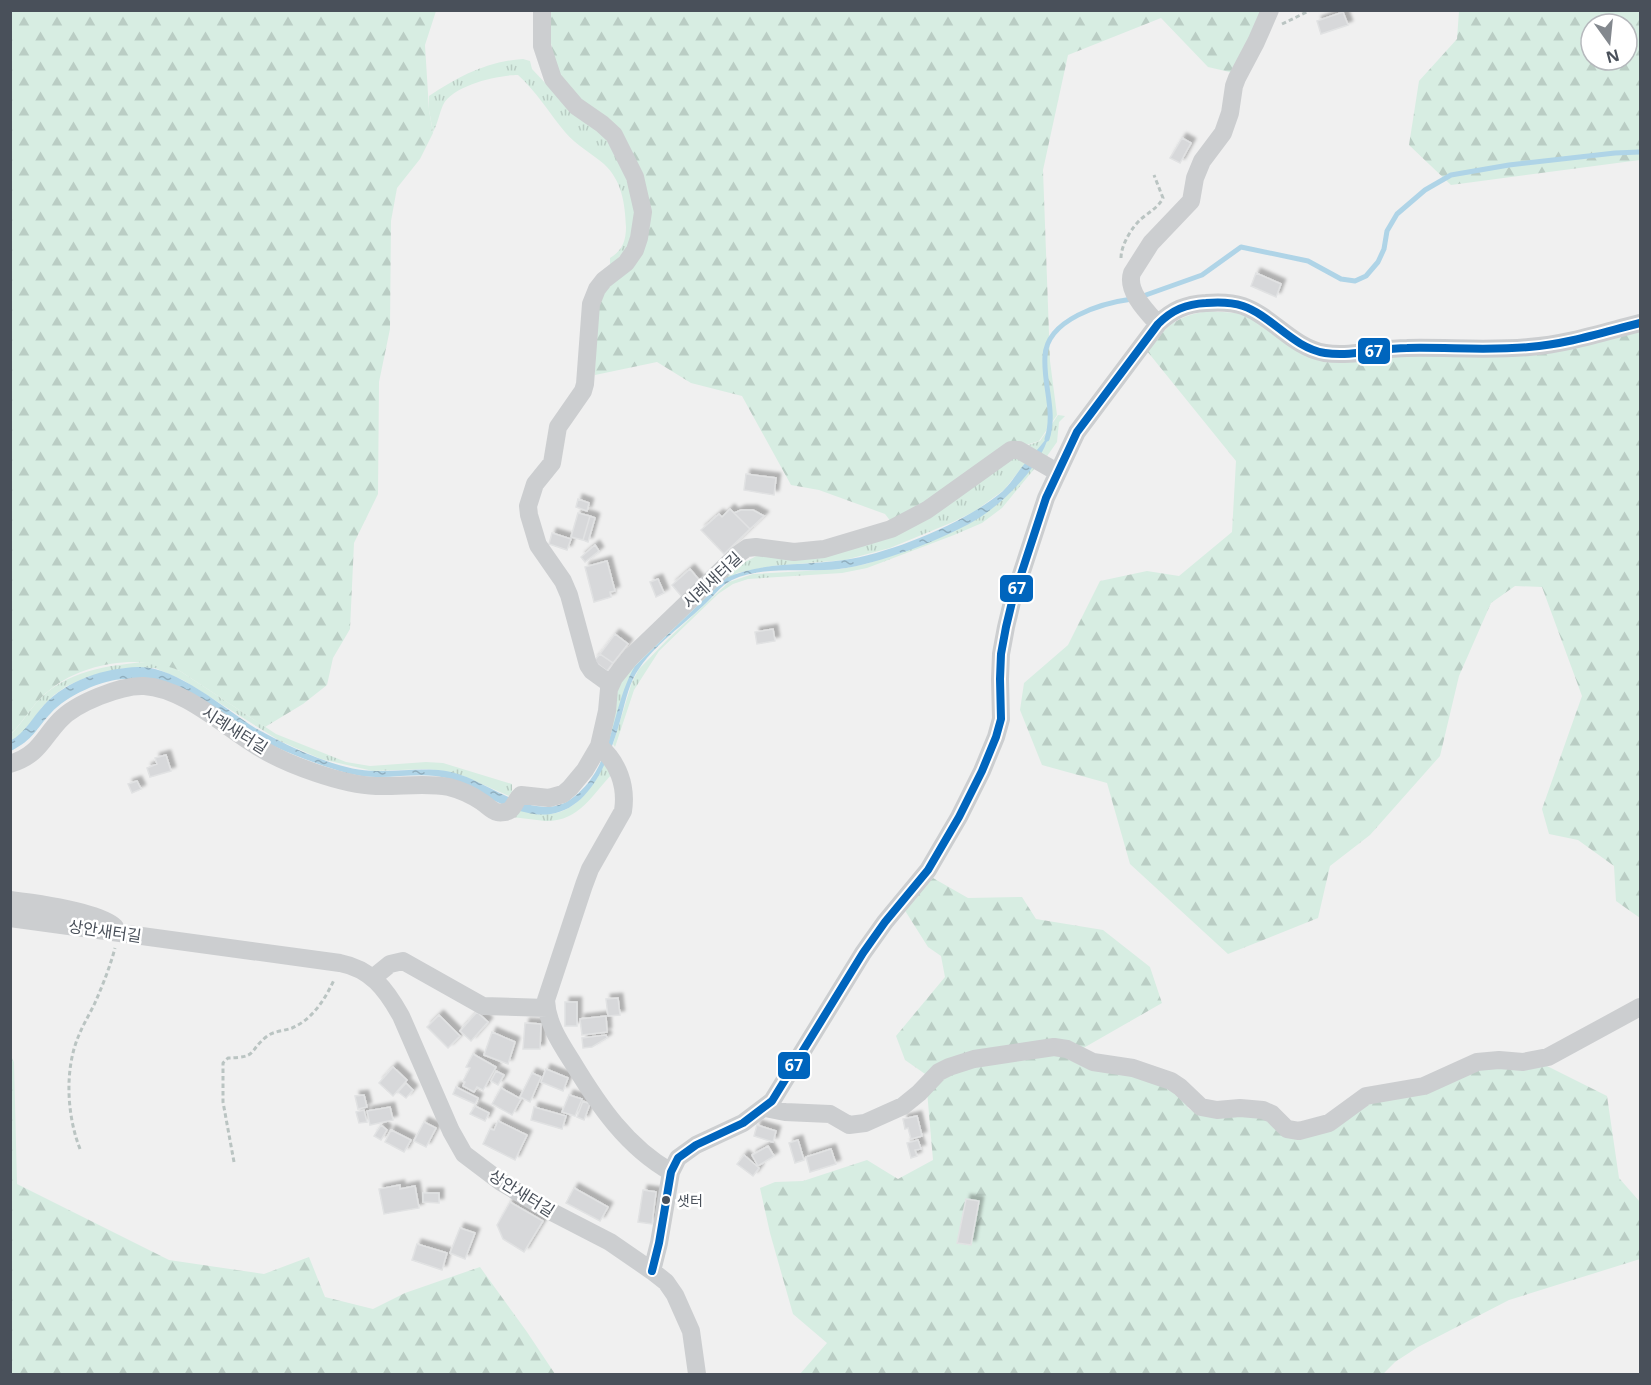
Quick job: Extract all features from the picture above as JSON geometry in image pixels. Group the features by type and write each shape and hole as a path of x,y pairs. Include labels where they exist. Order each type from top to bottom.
{"street":[{"path":"542,10 542,46 553,79 576,106 614,135 635,177 643,212 639,238 631,257 604,280 593,297 588,315 583,391 558,427 552,463 535,484 528,506 537,545 563,581 569,595 588,665 592,672 610,684"},
{"path":"1158,324 1143,307 1130,279 1136,265 1151,243 1191,201 1195,178 1202,161 1223,133 1230,113 1237,78 1270,10"},
{"path":"652,1270 671,1172 678,1158 718,1134 744,1124 765,1108 777,1093 863,953 941,850 982,771 996,737 1001,719 1001,654 1012,602 1046,498 1057,472 1077,432 1158,324 1168,314 1199,303 1242,305 1310,348 1340,354 1404,348 1529,347 1575,340 1641,323"},
{"name":"시례새터길","path":"10,764 29,756 39,748 59,721 74,709 107,695 136,686 145,686 169,693 204,710 261,749 334,778 364,785 439,785 462,791 498,813 507,812 523,795 549,798 563,794 604,751 610,684 630,658 747,548 811,551 891,529 927,510 1005,453 1014,450 1024,453 1057,472"},
{"path":"604,751 620,776 623,811 590,869 584,885 546,1000 548,1017 557,1037 608,1116 646,1155 671,1172"},
{"path":"10,900 102,919 114,925 119,933"},
{"name":"상안새터길","path":"10,918 340,963 363,970 374,978 392,1000 401,1016 451,1131 467,1157 548,1210 610,1242 666,1282 685,1314 691,1331 698,1374"},
{"path":"374,978 390,964 403,961 483,1006 547,1008"},
{"path":"765,1108 785,1112 830,1114 849,1125 865,1123 903,1106 939,1072 949,1066 974,1059 1054,1047 1067,1049 1094,1062 1133,1068 1171,1081 1201,1107 1217,1110 1240,1108 1263,1110 1272,1114 1287,1129 1299,1131 1329,1123 1366,1096 1424,1086 1478,1062 1499,1060 1523,1062 1548,1057 1641,1007"}],"path":[{"path":"1261,31 1311,10"},
{"path":"1130,279 1123,266 1121,254 1139,220 1163,198 1154,175"},
{"path":"80,1149 71,1119 70,1075 73,1055 78,1035 96,1002 119,933"},
{"path":"234,1162 223,1102 223,1062 228,1058 241,1058 253,1053 266,1036 290,1029 309,1017 328,993 340,963"}],"green space":[{"path":"11,10 436,11 425,45 429,110 433,133 420,159 397,188 391,221 390,329 379,382 378,494 354,543 350,629 333,658 327,685 303,704 265,727 180,671 165,666 131,662 96,667 65,680 40,699 11,734"},
{"path":"545,10 1264,11 1234,73 1208,67 1161,18 1068,55 1043,170 1050,361 1057,415 1039,441 1023,446 892,523 885,514 819,490 791,485 742,396 691,383 657,362 595,375 596,315 603,291 634,259 638,176 557,77"},
{"path":"1459,11 1640,11 1640,160 1451,185 1409,145 1419,81 1457,39"},
{"path":"523,59 530,61 532,69 548,86 599,126 634,187 635,238 610,268 610,258 620,249 626,232 625,209 619,185 604,164 565,132 537,95 518,75 477,82 456,92 443,105 433,132 429,96 473,71 497,63"},
{"path":"1209,311 1247,316 1312,356 1640,330 1640,918 1616,901 1614,866 1578,840 1549,834 1542,809 1582,696 1542,587 1515,586 1491,603 1459,676 1440,756 1370,835 1330,866 1318,918 1228,954 1130,864 1107,783 1042,765 1020,710 1024,683 1068,645 1100,581 1147,571 1179,576 1232,532 1236,461 1147,351 1160,334 1173,323 1188,316"},
{"path":"1058,415 1065,416 1059,422 1057,442 1045,459 1023,447 1040,441"},
{"path":"1013,455 1026,462 1004,490 975,511 953,522 890,548 845,560 772,566 737,573 701,602 635,666 610,740 610,724 621,677 736,567 760,554 832,551"},
{"path":"1032,466 1035,468 1002,508 982,523 954,535 867,568 842,573 748,579 733,584 718,594 659,651 634,690 615,747 613,744 632,682 639,669 729,582 753,574 841,569 866,564 894,554 978,518 1008,494"},
{"path":"147,662 166,665 180,671 276,734 346,762 370,766 443,763 512,784 512,791 509,796 461,775 444,771 426,769 373,771 321,759 280,741 183,680 155,668 124,668 87,677 67,686 54,695 42,707 25,731 11,741 10,735 33,706 61,683 102,668"},
{"path":"604,764 612,774 576,812 557,820 545,821 512,817 519,810 540,814 557,813 575,804 594,781"},
{"path":"933,878 968,898 1022,897 1036,919 1103,930 1150,967 1162,1003 1080,1050 1073,1046 928,1076 905,1060 896,1036 945,977 941,956 928,947 904,909"},
{"path":"1035,1051 1132,1071 1183,1096 1188,1108 1194,1112 1253,1111 1283,1132 1359,1103 1479,1066 1547,1066 1607,1096 1619,1178 1640,1202 1640,1259 1509,1300 1418,1347 1395,1362 1383,1374 800,1374 827,1343 793,1314 760,1188 775,1182 803,1181 867,1160 898,1179 933,1160 927,1091 940,1076"},
{"path":"11,1056 14,1062 17,1184 169,1260 264,1274 309,1257 325,1297 373,1309 405,1293 480,1267 555,1374 11,1374"}],"water":[{"path":"1049,434 1040,457 1013,490 982,516 952,533 873,562 839,569 785,570 744,575 724,585 665,640 639,668 633,679 603,768 587,793 565,810 551,814 525,812 441,777 424,775 373,777 338,770 285,751 142,684 125,679 96,685 75,695 51,713 30,738 11,751 10,741 25,729 53,696 87,677 113,670 138,667 168,673 200,690 257,729 332,763 369,771 440,770 474,780 530,805 544,807 558,805 571,799 596,771 635,666 726,578 769,566 829,562 863,556 884,551 950,525 988,503 1003,491"}],"building":[{"path":"1343,12 1348,25 1321,34 1317,21"},
{"path":"1182,138 1191,143 1180,163 1170,158"},
{"path":"1256,273 1281,284 1276,297 1251,286"},
{"path":"746,474 776,478 774,495 744,490"},
{"path":"578,499 589,503 587,511 576,507"},
{"path":"730,509 750,529 724,554 701,530 719,514 722,517"},
{"path":"741,510 753,510 764,516 750,529 734,513"},
{"path":"578,513 590,516 583,540 571,537"},
{"path":"590,516 595,518 588,542 583,540"},
{"path":"552,533 571,539 567,550 549,544"},
{"path":"595,545 599,551 585,562 581,557"},
{"path":"607,561 615,591 610,592 611,597 594,602 585,567"},
{"path":"690,569 700,581 682,597 672,585"},
{"path":"658,579 664,593 656,597 650,582"},
{"path":"773,629 775,641 757,644 755,632"},
{"path":"615,634 628,644 613,663 600,654"},
{"path":"600,654 613,663 607,671 594,661"},
{"path":"166,755 171,771 150,777 147,768 157,764 155,758"},
{"path":"137,781 141,789 132,793 128,784"},
{"path":"618,998 620,1015 608,1016 606,999"},
{"path":"565,1002 577,1002 577,1026 565,1026"},
{"path":"477,1012 488,1022 471,1041 460,1031"},
{"path":"439,1015 460,1036 448,1048 427,1027"},
{"path":"606,1016 607,1032 582,1035 580,1019"},
{"path":"525,1023 541,1024 540,1049 523,1049"},
{"path":"492,1032 515,1042 508,1064 484,1055"},
{"path":"606,1035 607,1038 592,1047 583,1048 582,1038"},
{"path":"473,1054 496,1067 483,1090 477,1087 474,1092 463,1086 465,1082 463,1081 470,1068 466,1067"},
{"path":"393,1067 407,1080 393,1096 379,1083"},
{"path":"546,1069 568,1078 563,1091 541,1082"},
{"path":"496,1071 504,1075 498,1085 491,1081"},
{"path":"532,1073 541,1077 530,1102 520,1097"},
{"path":"406,1083 413,1090 406,1098 398,1092"},
{"path":"456,1087 478,1098 475,1104 453,1094"},
{"path":"501,1088 521,1099 512,1115 492,1104"},
{"path":"364,1095 367,1107 358,1109 355,1096"},
{"path":"569,1095 582,1099 575,1116 562,1112"},
{"path":"583,1101 590,1104 584,1120 577,1117"},
{"path":"475,1106 489,1113 485,1121 470,1114"},
{"path":"390,1107 393,1120 370,1125 367,1111"},
{"path":"534,1107 566,1116 562,1129 531,1120"},
{"path":"364,1110 367,1122 359,1123 356,1112"},
{"path":"917,1116 922,1136 911,1139 908,1128 905,1129 903,1119"},
{"path":"498,1121 527,1135 515,1160 483,1144 490,1129 494,1130"},
{"path":"424,1122 436,1128 426,1147 414,1141"},
{"path":"381,1125 387,1130 381,1140 374,1136"},
{"path":"757,1125 776,1131 773,1142 754,1136"},
{"path":"391,1130 411,1140 404,1152 385,1142"},
{"path":"798,1140 804,1160 795,1163 789,1143"},
{"path":"918,1140 921,1149 915,1150 917,1156 911,1158 907,1143"},
{"path":"768,1146 774,1156 758,1166 752,1155"},
{"path":"831,1149 836,1164 810,1172 806,1157"},
{"path":"744,1155 759,1168 753,1176 737,1164"},
{"path":"400,1185 400,1189 415,1186 419,1208 384,1214 379,1189"},
{"path":"574,1188 608,1207 600,1221 566,1203"},
{"path":"643,1190 656,1192 652,1224 638,1222"},
{"path":"423,1193 439,1193 439,1203 423,1202"},
{"path":"966,1199 979,1201 971,1245 957,1243"},
{"path":"510,1202 543,1221 524,1252 503,1239 497,1225"},
{"path":"460,1228 475,1233 465,1259 450,1253"},
{"path":"417,1244 447,1253 442,1270 412,1260"}],"waterway":[{"path":"1143,296 1202,275 1241,247 1308,261 1341,279 1355,281 1366,276 1378,262 1384,249 1387,231 1397,214 1425,190 1451,175 1509,165 1640,152"},
{"path":"1047,439 1050,408 1045,356 1048,343 1055,332 1078,315 1106,304 1132,299"}],"transit line":[{"name":"67","path":"652,1271 671,1172 678,1158 696,1145 743,1123 772,1101 863,953 928,870 959,817 982,771 1001,719 1001,654 1006,627 1046,498 1077,432 1158,324 1174,311 1186,306 1211,303 1234,304 1254,311 1293,339 1313,350 1335,354 1407,348 1529,347 1572,340 1640,323"}],"place":[{"name":"샛터","path":"666,1200"}]}
